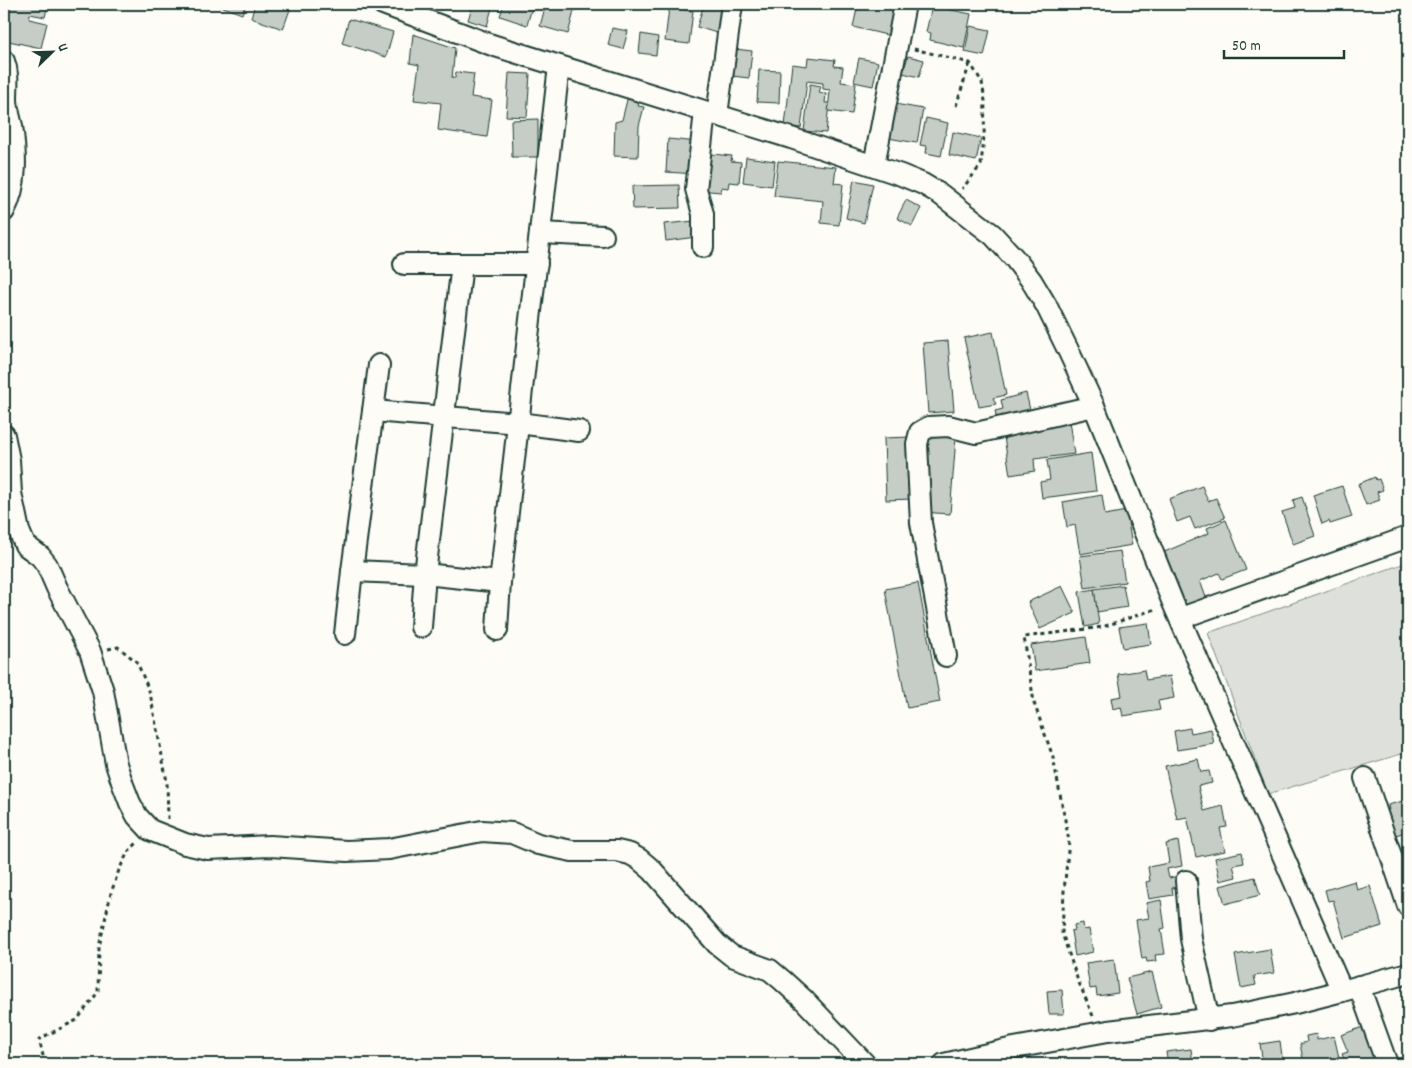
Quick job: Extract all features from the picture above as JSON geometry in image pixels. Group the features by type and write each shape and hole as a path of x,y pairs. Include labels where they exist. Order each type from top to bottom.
{"street":[{"path":"383,4 492,45 874,165 923,184 940,194 993,235 1031,280 1046,305 1094,406 1177,610 1260,804 1387,1064"},
{"path":"703,247 703,214 696,189 732,4"},
{"path":"874,165 905,4"},
{"path":"4,61 8,76 7,101 16,158 13,185 4,211"},
{"path":"496,630 559,66"},
{"path":"540,233 603,236"},
{"path":"404,264 536,264"},
{"path":"421,628 462,264"},
{"path":"345,634 378,365"},
{"path":"946,656 922,523 918,444 920,432 929,427 948,426 976,433 1094,406"},
{"path":"373,411 518,423 579,431"},
{"path":"4,434 9,460 11,492 19,531 25,545 40,556 49,568 57,588 90,652 103,691 116,764 123,785 137,816 150,830 185,844 208,849 270,846 346,851 389,849 482,831 512,833 538,844 572,851 617,851 630,854 652,870 717,944 732,956 770,970 804,1000 866,1064"},
{"path":"1177,610 1408,537"},
{"path":"352,571 426,574 500,582"},
{"path":"1365,778 1408,906"},
{"path":"1186,881 1191,939 1209,1020"},
{"path":"944,1064 1014,1048 1100,1032 1209,1020 1295,1003 1407,976"}],"path":[{"path":"896,44 970,63 982,82 985,102 984,136 980,165 951,203"},
{"path":"956,106 970,63"},
{"path":"1100,1032 1076,978 1062,933 1069,841 1053,757 1034,703 1024,637 1102,627 1177,610"},
{"path":"90,652 118,647 137,662 150,693 167,782 168,837"},
{"path":"45,1064 39,1039 77,1020 98,992 99,947 111,893 128,852 150,830"}],"shaded area":[{"path":"1408,562 1408,752 1268,794 1208,633"}],"building":[{"path":"4,4 48,4 45,17 30,14 29,19 47,23 41,48 4,40"},
{"path":"215,4 246,4 242,14"},
{"path":"255,4 292,4 283,29 251,18"},
{"path":"473,4 493,4 487,26 468,20"},
{"path":"504,4 533,4 527,25 500,16"},
{"path":"546,4 576,4 568,34 540,26"},
{"path":"704,4 727,6 720,34 697,27"},
{"path":"858,4 885,4 897,7 891,36 853,27"},
{"path":"932,6 971,14 964,48 930,40 931,33 926,32"},
{"path":"669,8 693,11 689,44 665,41"},
{"path":"349,19 393,32 386,57 342,43"},
{"path":"970,26 990,30 984,56 965,52"},
{"path":"612,28 628,31 623,49 608,45"},
{"path":"413,34 455,48 452,78 455,78 456,72 474,74 471,97 492,100 487,137 438,130 441,103 414,100 419,65 410,63"},
{"path":"641,34 658,37 656,55 639,53"},
{"path":"735,49 752,51 749,78 732,76"},
{"path":"908,56 924,60 919,77 903,73"},
{"path":"808,57 835,60 834,66 843,67 841,82 856,84 852,114 828,111 830,90 823,89 823,83 807,81 801,128 785,126 792,64 807,66"},
{"path":"859,58 878,62 873,86 854,82"},
{"path":"759,70 780,71 779,103 757,102"},
{"path":"509,73 530,74 527,117 506,116"},
{"path":"810,84 821,86 819,93 826,94 825,103 829,103 826,133 804,131"},
{"path":"628,96 640,99 638,106 644,107 639,126 638,157 614,156 615,122 622,120"},
{"path":"895,104 923,109 917,143 888,138"},
{"path":"926,118 948,123 941,156 926,153 927,146 920,145"},
{"path":"538,119 538,157 512,157 511,120"},
{"path":"953,132 981,138 976,161 949,155"},
{"path":"668,139 698,142 696,174 666,172"},
{"path":"702,153 732,156 731,161 741,162 739,183 729,182 728,188 722,187 721,192 698,190"},
{"path":"746,157 775,161 772,186 743,182"},
{"path":"778,161 836,167 834,183 843,184 839,225 821,223 823,201 774,196"},
{"path":"854,180 873,184 864,223 846,218"},
{"path":"679,185 680,208 633,209 632,186"},
{"path":"906,200 921,208 912,226 897,218"},
{"path":"695,221 696,237 666,241 664,224"},
{"path":"993,332 1006,395 993,398 996,404 979,407 964,338"},
{"path":"948,341 954,411 928,413 923,343"},
{"path":"1026,393 1032,418 999,426 995,411 1003,409 1001,400"},
{"path":"1069,421 1074,454 1034,459 1035,471 1010,475 1003,431"},
{"path":"927,435 956,437 950,514 922,512"},
{"path":"910,437 912,499 886,500 884,438"},
{"path":"1091,453 1096,491 1042,498 1040,482 1050,480 1047,460"},
{"path":"1375,477 1376,480 1379,479 1383,490 1377,492 1380,500 1366,505 1358,484"},
{"path":"1202,486 1208,501 1216,498 1225,518 1195,529 1190,517 1177,522 1169,499"},
{"path":"1342,486 1352,517 1330,524 1329,521 1322,524 1313,495"},
{"path":"1102,495 1105,515 1126,511 1132,545 1080,554 1075,525 1067,527 1063,502"},
{"path":"1302,497 1315,536 1293,544 1282,512 1295,508 1293,500"},
{"path":"1226,520 1246,570 1222,579 1219,573 1200,581 1207,600 1185,609 1162,553 1209,533 1207,528"},
{"path":"1120,551 1125,582 1085,588 1080,556"},
{"path":"918,583 940,702 907,708 885,589"},
{"path":"1123,585 1127,607 1097,612 1094,589"},
{"path":"1062,586 1075,613 1040,629 1028,602"},
{"path":"1094,589 1099,624 1085,627 1079,592"},
{"path":"1148,623 1151,644 1123,648 1119,627"},
{"path":"1086,637 1090,663 1035,671 1031,645"},
{"path":"1144,670 1146,680 1170,676 1174,698 1158,701 1160,710 1123,716 1121,707 1113,709 1111,698 1122,696 1118,674"},
{"path":"1190,728 1191,733 1211,729 1214,744 1177,750 1174,731"},
{"path":"1198,759 1201,772 1209,771 1212,783 1198,786 1204,811 1223,806 1227,827 1220,828 1225,851 1196,857 1187,817 1177,819 1165,766"},
{"path":"1403,801 1405,808 1408,806 1408,831 1393,836 1385,812 1389,810 1388,805"},
{"path":"1178,841 1182,866 1167,869 1169,878 1179,876 1181,887 1172,888 1173,895 1149,899 1146,882 1150,881 1148,867 1169,863 1166,844"},
{"path":"1408,851 1408,878 1399,854"},
{"path":"1242,852 1244,863 1233,865 1236,877 1220,881 1215,858"},
{"path":"1255,877 1260,895 1225,904 1220,886"},
{"path":"1355,881 1357,890 1370,886 1382,926 1344,938 1333,900 1328,901 1325,890"},
{"path":"1161,900 1165,928 1161,929 1165,954 1155,955 1156,961 1147,962 1146,958 1142,959 1136,920 1149,918 1146,903"},
{"path":"1083,923 1084,930 1089,929 1093,952 1075,956 1071,931 1075,930 1074,925"},
{"path":"1270,949 1274,973 1254,976 1256,985 1241,988 1235,955"},
{"path":"1114,959 1118,993 1097,996 1096,988 1090,989 1086,963"},
{"path":"1152,972 1161,1007 1137,1014 1127,978"},
{"path":"1062,990 1064,1014 1049,1014 1047,991"},
{"path":"1363,1027 1375,1063 1346,1064 1342,1054 1348,1052 1341,1035"},
{"path":"1316,1034 1317,1040 1334,1036 1340,1062 1304,1064 1300,1044 1307,1042 1306,1036"},
{"path":"1280,1041 1283,1064 1263,1064 1260,1044"},
{"path":"1191,1049 1193,1064 1168,1064 1166,1052"}]}
